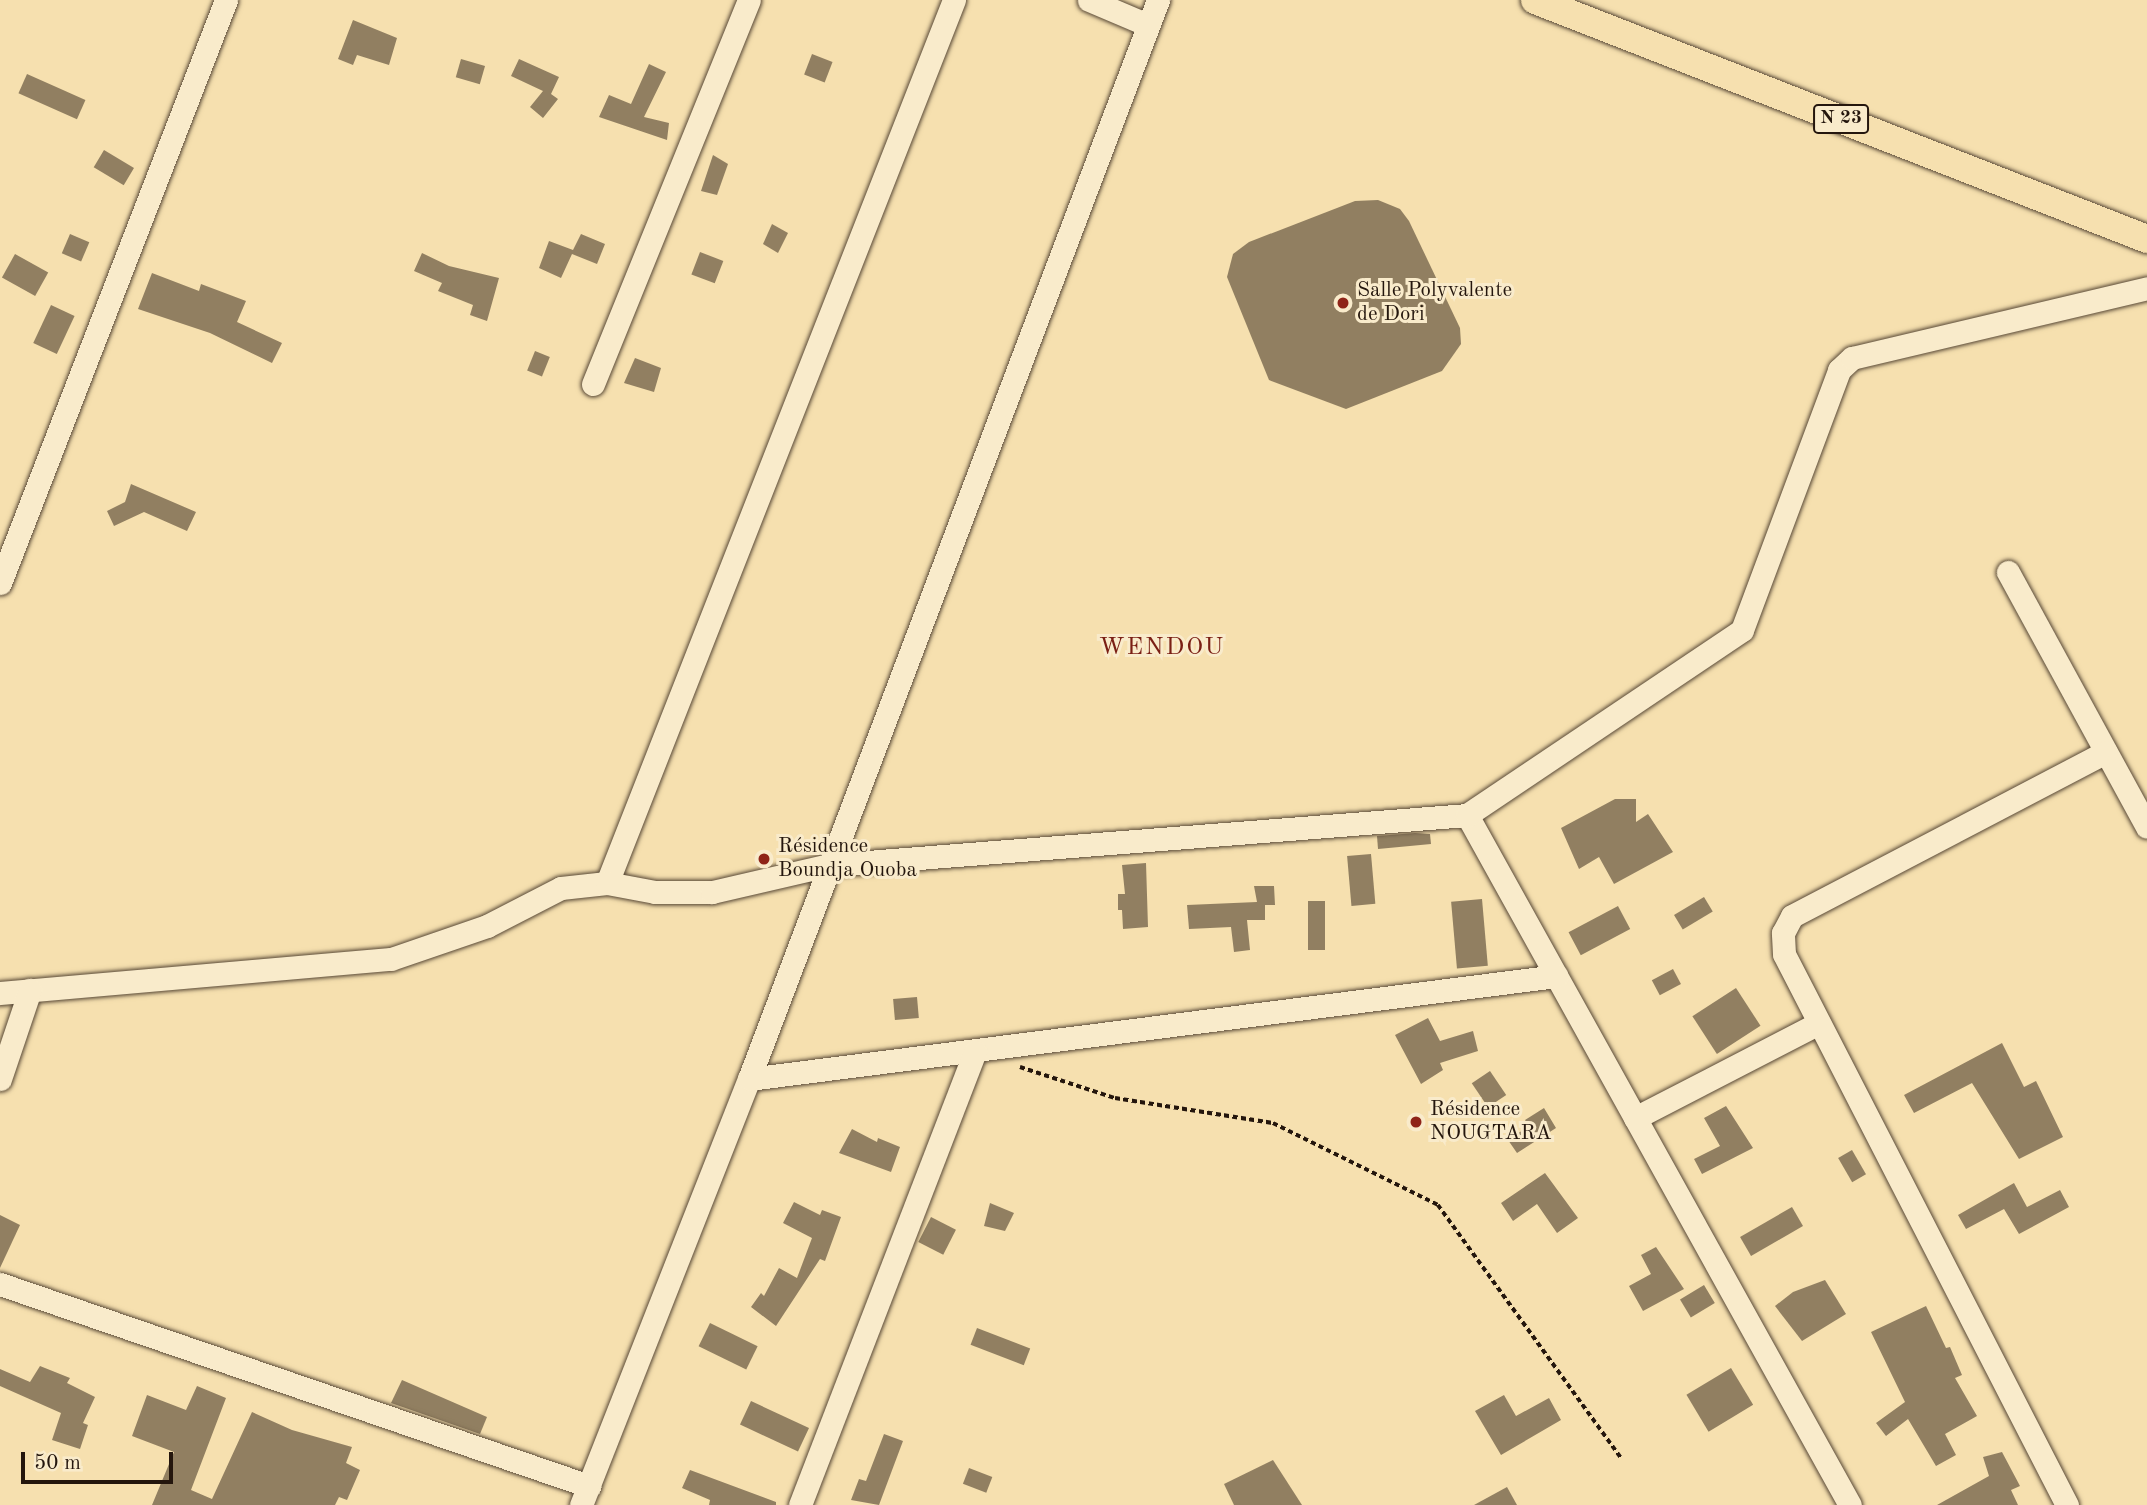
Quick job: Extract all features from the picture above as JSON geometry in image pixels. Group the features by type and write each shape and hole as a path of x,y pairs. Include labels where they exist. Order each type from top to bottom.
{"main road":[{"name":"N 23","path":"1535,0 2147,239"}],"street":[{"path":"0,583 226,0"},
{"path":"593,384 749,0"},
{"path":"607,883 954,0"},
{"path":"1089,0 1148,24"},
{"path":"0,1284 585,1495 750,1079 1158,0"},
{"path":"0,993 391,959 487,926 561,888 607,883 655,892 712,892 830,865 1466,815 1742,630 1839,370 1852,358 2147,288"},
{"path":"2008,572 2147,827"},
{"path":"2067,1505 1784,954 1783,933 1792,916 2106,752"},
{"path":"1466,815 1850,1505"},
{"path":"750,1079 1556,975"},
{"path":"0,1079 30,990"},
{"path":"1635,1118 1819,1023"},
{"path":"800,1505 975,1052"}],"path":[{"path":"1013,1064 1115,1098 1273,1123 1438,1205 1621,1458"}],"building":[{"path":"353,20 397,38 389,65 357,55 353,65 338,59"},
{"path":"812,54 833,62 825,82 804,75"},
{"path":"461,59 485,66 480,84 456,77"},
{"path":"519,59 559,77 551,94 558,99 543,118 530,107 543,91 511,76"},
{"path":"649,64 666,72 644,117 669,123 667,140 599,117 609,95 631,104"},
{"path":"27,74 85,100 77,119 18,93"},
{"path":"104,150 134,168 124,185 94,167"},
{"path":"713,155 728,164 717,195 701,191"},
{"name":"Salle Polyvalente de Dori","path":"1378,200 1400,209 1409,221 1460,328 1461,344 1442,371 1346,409 1269,380 1227,277 1233,254 1249,242 1355,201"},
{"path":"772,224 788,233 778,253 763,244"},
{"path":"70,234 89,242 81,262 62,253"},
{"path":"581,234 605,244 597,264 572,254 561,278 539,268 549,241 573,250"},
{"path":"700,252 723,261 715,283 691,274"},
{"path":"422,253 449,266 499,278 487,321 470,315 473,305 438,291 442,283 414,271"},
{"path":"15,254 48,272 35,296 2,278"},
{"path":"152,273 199,291 201,284 246,301 237,322 282,343 272,363 210,333 138,309"},
{"path":"51,305 75,316 57,354 33,343"},
{"path":"535,351 550,357 542,376 527,370"},
{"path":"635,358 661,368 654,392 624,383"},
{"path":"131,484 196,512 187,531 144,512 114,526 107,511 125,502"},
{"path":"1615,799 1636,799 1636,822 1648,814 1673,852 1614,884 1599,857 1579,869 1561,828"},
{"path":"1430,834 1431,844 1378,849 1377,836"},
{"path":"1371,854 1375,904 1351,906 1347,856"},
{"path":"1146,863 1148,927 1123,929 1122,910 1118,910 1118,894 1125,894 1122,865"},
{"path":"1254,886 1274,886 1275,905 1265,905 1265,920 1247,920 1250,950 1234,952 1231,927 1189,929 1187,905 1257,902"},
{"path":"1704,897 1713,912 1683,930 1674,915"},
{"path":"1482,899 1488,966 1457,968 1451,902"},
{"path":"1308,901 1325,901 1325,950 1308,950"},
{"path":"1618,906 1630,929 1581,955 1569,932"},
{"path":"1673,969 1681,984 1660,995 1652,980"},
{"path":"1736,988 1761,1026 1717,1054 1692,1016"},
{"path":"917,997 919,1018 895,1020 893,999"},
{"path":"1428,1018 1440,1041 1473,1031 1478,1051 1440,1063 1443,1070 1421,1084 1395,1035"},
{"path":"2002,1043 2024,1087 2036,1081 2063,1137 2019,1159 1972,1083 1914,1113 1904,1095"},
{"path":"1490,1071 1506,1095 1488,1107 1472,1083"},
{"path":"1726,1106 1753,1148 1702,1174 1694,1159 1720,1146 1704,1118"},
{"path":"1544,1108 1556,1128 1517,1153 1508,1140 1529,1126 1525,1120"},
{"path":"852,1129 877,1142 878,1138 900,1147 891,1172 839,1153"},
{"path":"1852,1150 1866,1174 1852,1182 1838,1158"},
{"path":"1545,1173 1578,1218 1557,1233 1537,1204 1513,1221 1501,1203"},
{"path":"2014,1183 2027,1207 2060,1190 2069,1207 2019,1234 2004,1209 1966,1229 1958,1215"},
{"path":"794,1202 820,1215 822,1210 841,1217 825,1261 820,1259 776,1326 751,1307 761,1293 764,1296 779,1268 797,1278 812,1238 783,1223"},
{"path":"990,1203 1014,1213 1005,1231 984,1226"},
{"path":"1792,1207 1803,1226 1751,1256 1740,1237"},
{"path":"0,1215 20,1225 0,1268"},
{"path":"931,1217 956,1230 943,1255 918,1242"},
{"path":"1656,1247 1684,1289 1643,1311 1629,1286 1651,1274 1641,1255"},
{"path":"1825,1280 1846,1314 1802,1341 1775,1306 1793,1292"},
{"path":"1704,1285 1715,1303 1691,1317 1680,1299"},
{"path":"1926,1306 1946,1348 1950,1347 1962,1375 1955,1378 1977,1416 1945,1434 1956,1455 1936,1466 1908,1419 1886,1436 1876,1423 1905,1402 1871,1332"},
{"path":"710,1323 758,1346 746,1370 699,1346"},
{"path":"977,1328 1030,1348 1024,1365 971,1345"},
{"path":"40,1366 70,1378 67,1383 95,1397 83,1423 88,1425 80,1449 52,1440 61,1413 0,1386 0,1369 30,1382"},
{"path":"1731,1368 1753,1405 1709,1432 1686,1395"},
{"path":"402,1380 487,1417 480,1434 391,1403"},
{"path":"197,1386 226,1398 191,1490 212,1499 252,1412 292,1430 352,1447 346,1463 360,1470 347,1500 339,1497 335,1505 152,1505 174,1452 132,1436 147,1395 186,1410"},
{"path":"1504,1395 1516,1416 1549,1398 1561,1420 1501,1455 1475,1411"},
{"path":"751,1401 809,1428 798,1452 740,1425"},
{"path":"884,1434 903,1441 879,1505 851,1500 859,1479 866,1481"},
{"path":"2002,1452 2020,1486 2011,1490 2018,1505 1937,1505 1989,1476 1983,1457"},
{"path":"1273,1460 1302,1505 1234,1505 1224,1484"},
{"path":"969,1468 992,1477 986,1493 963,1484"},
{"path":"690,1470 776,1502 776,1505 709,1505 710,1500 682,1488"},
{"path":"1507,1487 1517,1505 1474,1505"}],"place":[{"name":"Salle Polyvalente de Dori","path":"1343,303"},
{"name":"Résidence Boundja Ouoba","path":"764,859"},
{"name":"Résidence NOUGTARA","path":"1416,1122"}],"district":[{"name":"WENDOU","path":"1162,649"}]}
